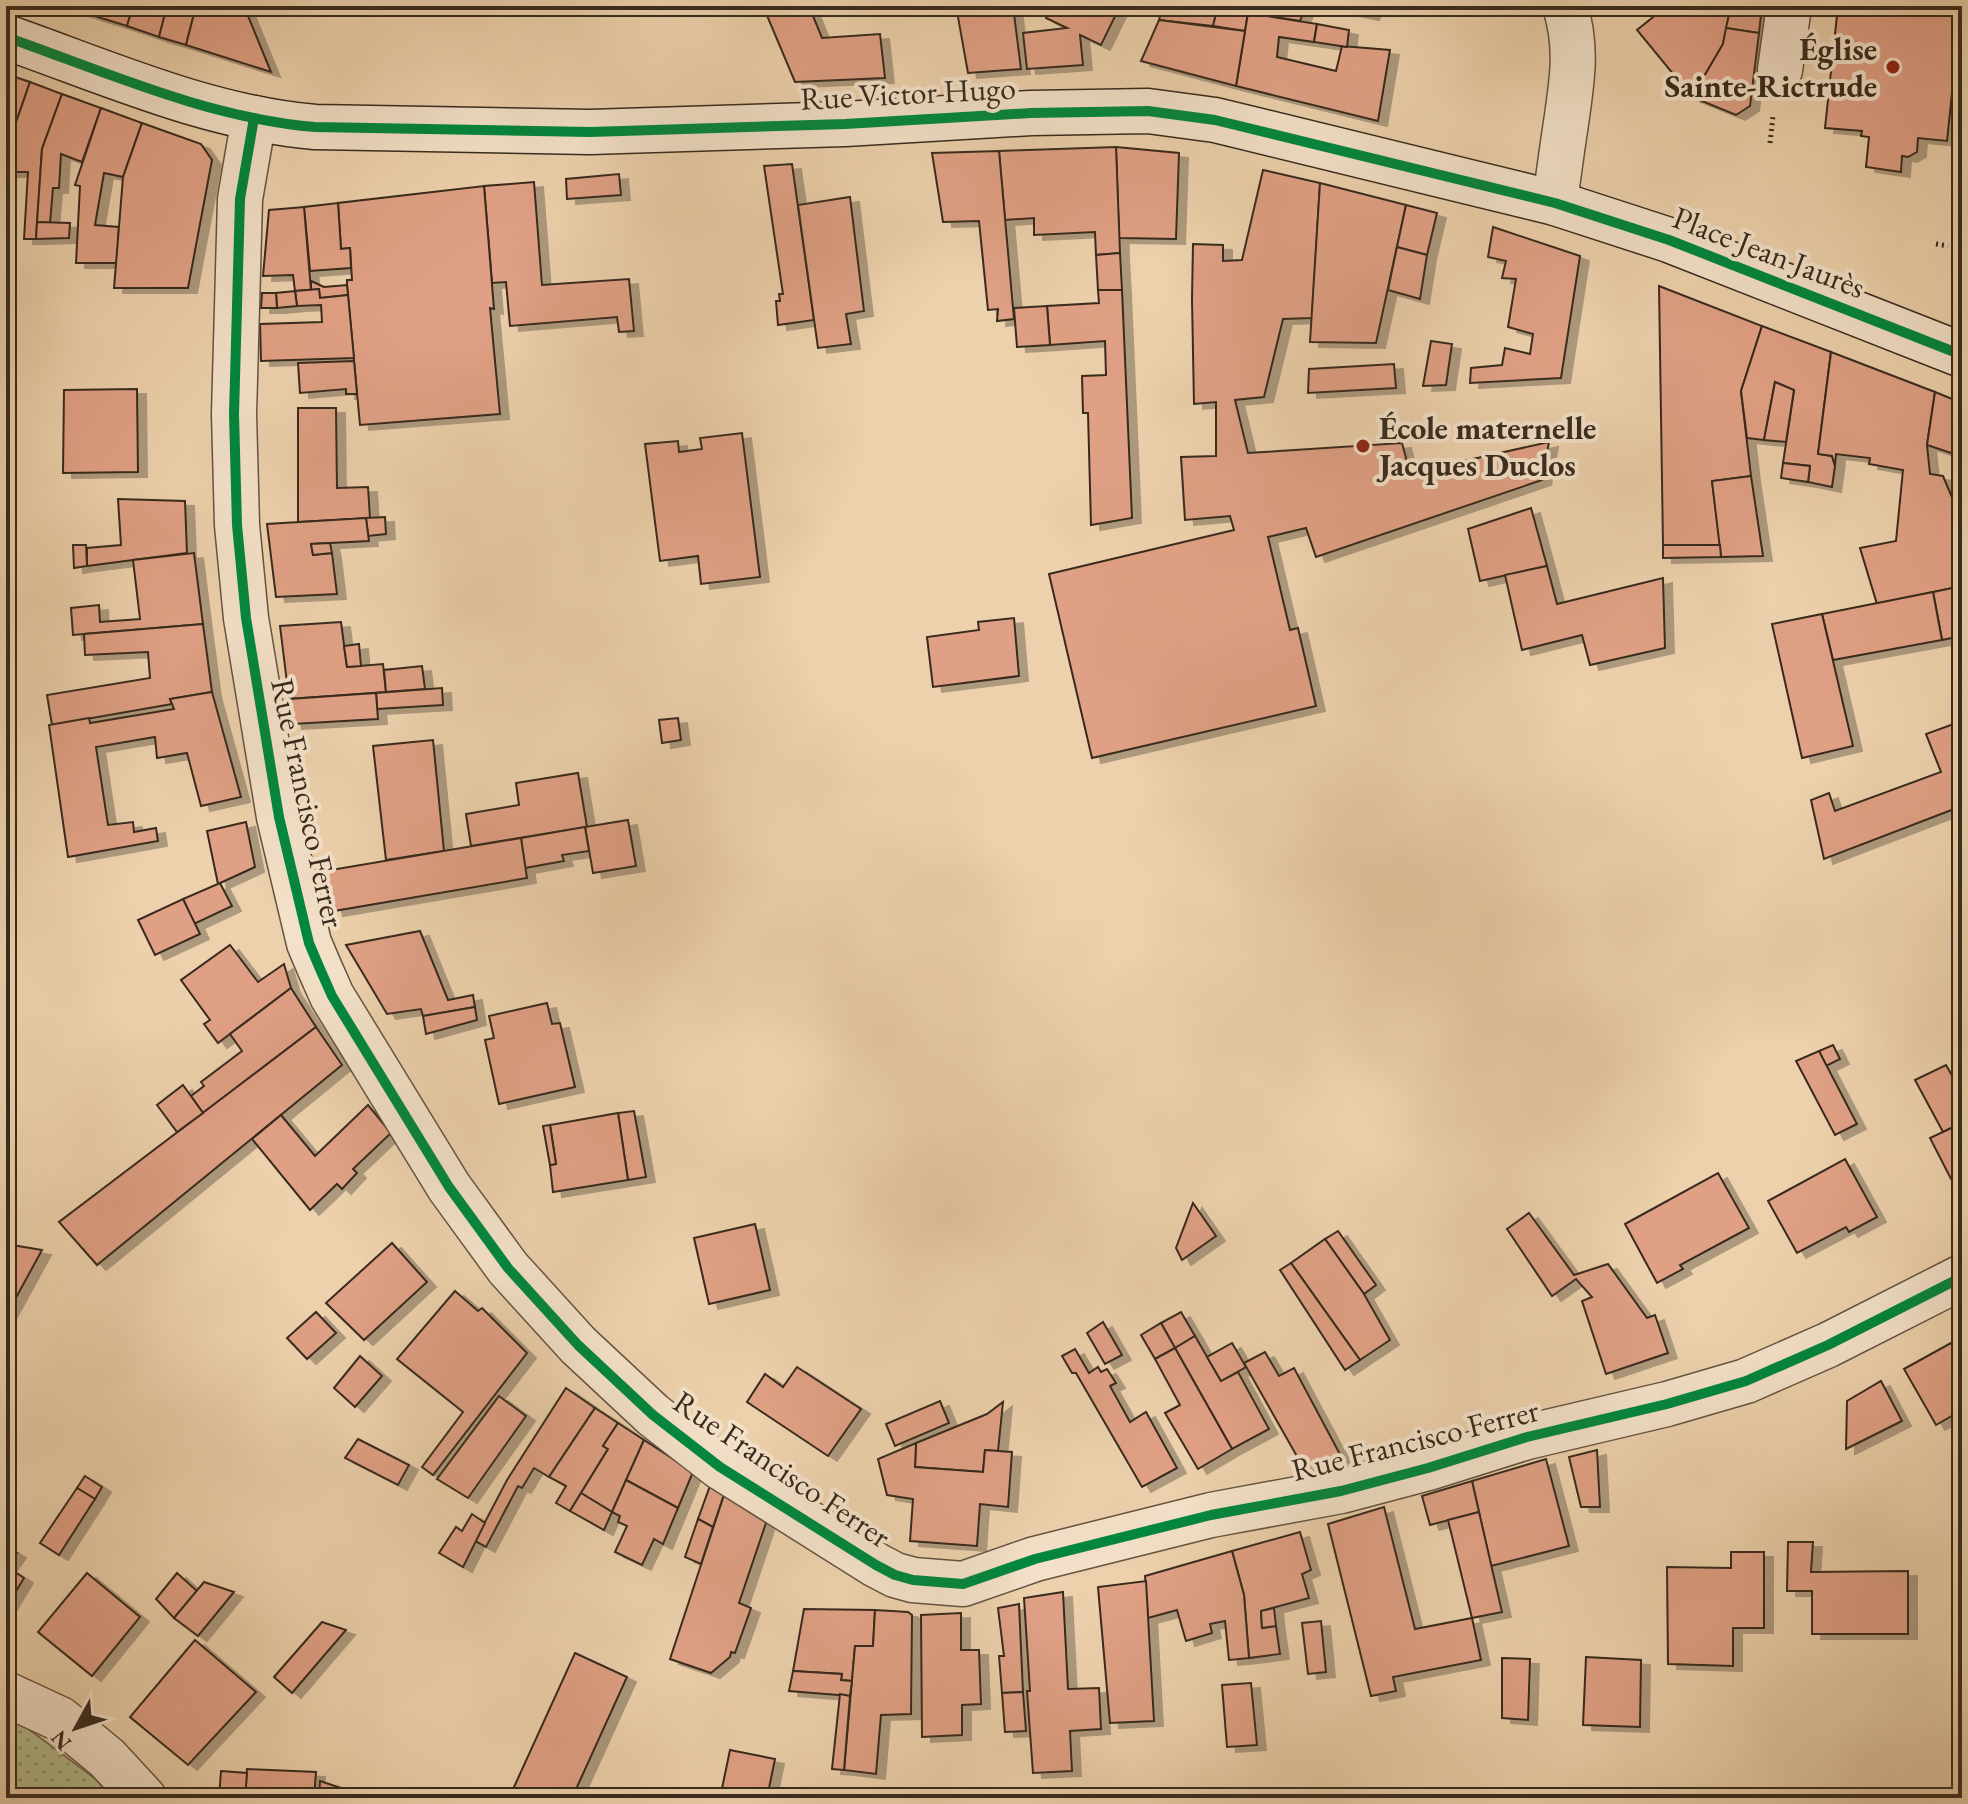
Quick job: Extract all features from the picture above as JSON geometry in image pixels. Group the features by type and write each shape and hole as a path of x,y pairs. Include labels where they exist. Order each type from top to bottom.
{"street":[{"path":"1555,203 1573,71 1574,46 1565,6"},
{"path":"1780,70 1789,6"},
{"name":"Rue Victor Hugo","path":"6,37 174,97 284,124 590,132 845,124 1031,113 1148,111 1215,120 1555,203"},
{"name":"Rue Francisco Ferrer","path":"254,118 240,199 234,414 237,525 246,618 279,817 309,943 332,996 358,1040 449,1187 508,1268 613,1379 720,1467 895,1575 913,1580 963,1584 1035,1559 1211,1515 1341,1491 1527,1437 1711,1392 1791,1362 1962,1277"},
{"name":"Place Jean Jaurès","path":"1555,203 1669,240 1962,355"},
{"path":"6,1694 60,1719 107,1758 144,1798"}],"path":[{"path":"1936,244 1948,246"}],"green space":[{"path":"6,1719 23,1725 97,1780 111,1798 6,1798"}],"building":[{"path":"64,6 102,6 98,17"},
{"path":"102,6 133,6 127,26 98,17"},
{"path":"133,6 167,6 159,37 127,26"},
{"path":"167,6 196,6 186,45 159,37"},
{"path":"196,6 244,6 271,72 186,45"},
{"path":"763,6 809,6 822,38 880,34 885,78 795,82"},
{"path":"956,6 1013,6 1021,69 968,73"},
{"path":"1052,6 1120,6 1101,45 1080,35 1083,65 1027,69 1023,33 1067,28 1046,18"},
{"path":"1163,6 1218,6 1213,26 1159,20"},
{"path":"1218,6 1306,6 1300,21 1248,13 1245,31 1213,26"},
{"path":"1326,6 1374,6 1370,15"},
{"path":"1667,6 1731,6 1723,44 1692,97 1637,30"},
{"path":"1731,6 1762,6 1759,33 1726,28"},
{"name":"Église Sainte-Rictrude","path":"1838,6 1961,6 1947,141 1918,138 1917,152 1908,157 1902,156 1901,172 1866,167 1869,137 1861,136 1862,131 1825,128"},
{"path":"1248,13 1317,24 1314,42 1279,37 1277,57 1336,71 1342,46 1390,50 1378,121 1236,86"},
{"path":"1159,20 1245,31 1236,86 1141,61"},
{"path":"1317,24 1349,30 1347,47 1314,42"},
{"path":"1726,28 1759,33 1750,106 1736,115 1692,97 1723,44"},
{"path":"6,74 30,82 11,137 10,158 6,158"},
{"path":"30,82 62,94 42,149 36,239 24,239 28,172 9,172 11,137"},
{"path":"62,94 101,108 82,162 61,154 59,188 53,188 50,223 37,222 42,149"},
{"path":"101,108 142,123 123,177 104,173 95,225 119,227 117,263 76,263 80,186 75,185"},
{"path":"142,123 201,144 212,160 188,288 114,288 123,177"},
{"path":"1116,147 1179,153 1176,239 1119,238"},
{"path":"1116,147 1120,253 1096,255 1095,232 1034,235 1034,218 1005,220 999,151"},
{"path":"999,151 1014,319 997,321 998,309 988,310 979,221 943,222 932,153"},
{"path":"792,164 814,320 778,325 776,301 780,301 779,294 783,294 764,166"},
{"path":"1263,170 1320,183 1312,318 1283,319 1264,397 1235,400 1248,453 1402,443 1410,473 1549,442 1542,480 1316,557 1306,528 1268,537 1290,630 1298,628 1316,706 1092,758 1049,574 1234,530 1230,516 1185,520 1181,457 1216,456 1216,402 1194,404 1193,244 1223,245 1223,261 1242,260"},
{"path":"619,174 621,195 567,199 566,179"},
{"path":"534,182 542,285 629,279 634,331 619,332 617,317 510,326 506,282 492,283 484,186"},
{"path":"1320,183 1406,205 1376,343 1310,342"},
{"path":"484,186 494,309 490,308 500,414 360,425 347,285 347,280 352,280 350,248 341,249 338,203"},
{"path":"850,197 864,311 846,314 851,344 818,348 798,205"},
{"path":"338,203 341,249 350,248 351,268 310,271 304,207"},
{"path":"1406,205 1437,213 1427,255 1397,247"},
{"path":"304,207 311,290 295,291 293,275 263,276 269,210"},
{"path":"37,222 70,223 69,238 36,239"},
{"path":"1493,227 1580,256 1561,378 1470,383 1471,368 1502,365 1505,348 1530,354 1533,334 1508,327 1516,279 1502,278 1506,261 1488,257"},
{"path":"1397,247 1427,255 1420,299 1388,290"},
{"path":"1120,253 1122,290 1098,290 1096,255"},
{"path":"311,281 324,287 347,285 348,295 320,298 319,289 311,290"},
{"path":"1659,286 1762,326 1741,391 1751,476 1712,481 1720,545 1663,545"},
{"path":"319,289 320,298 348,295 354,358 261,361 260,324 322,322 321,305 297,306 295,291"},
{"path":"1098,290 1122,290 1132,518 1091,525 1088,413 1083,413 1082,376 1106,375 1105,341 1050,345 1047,306 1099,303"},
{"path":"295,291 297,306 277,308 276,293"},
{"path":"262,293 276,293 277,308 261,308"},
{"path":"1047,306 1050,345 1017,347 1014,308"},
{"path":"1762,326 1831,352 1818,454 1832,456 1835,466 1832,487 1808,482 1810,466 1783,463 1794,390 1775,382 1764,440 1747,438 1741,391"},
{"path":"1431,341 1452,344 1446,385 1423,386"},
{"path":"1831,352 1935,392 1927,445 1930,474 1943,476 1962,521 1962,586 1877,604 1860,548 1896,541 1903,470 1869,464 1870,458 1836,454 1835,466 1832,456 1818,454"},
{"path":"354,361 357,394 346,394 346,389 300,393 298,363"},
{"path":"1394,364 1396,388 1308,393 1309,369"},
{"path":"1775,382 1794,390 1786,442 1764,440"},
{"path":"137,389 138,472 63,473 64,390"},
{"path":"1935,392 1962,403 1960,456 1927,445"},
{"path":"298,408 336,408 337,488 368,487 370,518 298,522"},
{"path":"742,433 760,577 701,584 698,556 660,561 645,444 678,441 679,452 702,449 700,438"},
{"path":"1783,463 1810,466 1808,482 1781,478"},
{"path":"1751,476 1763,556 1721,557 1712,481"},
{"path":"118,499 185,501 187,553 87,566 87,548 121,545"},
{"path":"1531,508 1547,566 1480,581 1468,529"},
{"path":"385,517 386,534 368,536 366,518"},
{"path":"366,518 369,541 311,544 313,555 332,553 337,594 276,597 267,524"},
{"path":"330,543 332,553 313,555 311,544"},
{"path":"73,545 86,545 87,566 74,568"},
{"path":"1663,545 1720,545 1721,557 1663,558"},
{"path":"194,553 203,624 73,635 71,608 99,605 100,622 140,619 133,560"},
{"path":"1547,566 1557,604 1663,578 1665,648 1590,665 1582,635 1522,650 1505,575"},
{"path":"1962,586 1962,636 1942,640 1933,592"},
{"path":"1933,592 1942,640 1833,660 1822,614"},
{"path":"1822,614 1853,746 1802,758 1772,624"},
{"path":"1014,618 1019,676 933,687 927,637 979,630 978,622"},
{"path":"341,622 347,667 383,664 386,692 289,699 280,626"},
{"path":"203,624 212,692 170,699 172,704 52,725 47,695 150,678 148,652 85,655 84,634"},
{"path":"359,644 361,666 347,667 344,646"},
{"path":"422,666 425,689 386,692 384,670"},
{"path":"442,688 443,705 377,709 376,693"},
{"path":"212,692 241,797 201,806 187,753 157,758 155,737 96,747 108,825 133,822 134,832 156,828 158,841 68,857 49,725 89,718 90,723 174,709 170,699"},
{"path":"376,693 378,719 293,724 289,699"},
{"path":"678,718 681,740 662,743 659,720"},
{"path":"1962,721 1962,806 1824,859 1811,800 1829,793 1835,811 1941,772 1926,734"},
{"path":"433,740 444,851 386,860 373,746"},
{"path":"578,773 587,827 471,846 466,814 519,805 516,783"},
{"path":"628,820 636,866 593,873 585,827"},
{"path":"246,822 255,867 218,884 207,831"},
{"path":"585,827 589,851 562,855 564,861 525,868 521,838"},
{"path":"521,838 527,878 334,911 325,871"},
{"path":"220,883 232,906 194,924 183,899"},
{"path":"183,899 200,934 155,955 138,920"},
{"path":"420,931 448,1000 473,995 475,1007 423,1016 421,1009 387,1014 346,945"},
{"path":"230,945 258,982 284,964 291,988 218,1043 204,1024 210,1020 181,980"},
{"path":"291,988 316,1027 203,1113 191,1096 204,1086 201,1082 242,1051 230,1034"},
{"path":"547,1003 552,1024 560,1023 575,1087 499,1104 485,1040 494,1038 489,1016"},
{"path":"475,1007 477,1020 426,1034 423,1016"},
{"path":"316,1027 342,1065 97,1265 59,1222"},
{"path":"1833,1045 1840,1059 1826,1066 1819,1051"},
{"path":"1819,1051 1857,1124 1835,1135 1796,1061"},
{"path":"1946,1065 1954,1079 1962,1075 1962,1123 1943,1132 1915,1080"},
{"path":"183,1085 203,1113 177,1132 157,1105"},
{"path":"368,1105 391,1133 353,1169 357,1173 342,1189 337,1184 310,1210 252,1139 281,1115 315,1156"},
{"path":"634,1111 646,1177 628,1180 618,1113"},
{"path":"618,1113 628,1180 553,1192 550,1165 556,1164 550,1125"},
{"path":"1962,1123 1962,1173 1951,1179 1930,1138"},
{"path":"550,1125 556,1164 550,1165 543,1126"},
{"path":"1845,1159 1877,1217 1849,1232 1846,1227 1797,1253 1768,1201"},
{"path":"1718,1173 1749,1228 1680,1265 1683,1269 1657,1283 1625,1224"},
{"path":"1193,1203 1216,1236 1182,1260 1176,1248"},
{"path":"1529,1213 1574,1275 1608,1264 1647,1318 1655,1315 1668,1353 1606,1374 1582,1301 1592,1297 1576,1279 1552,1296 1507,1229"},
{"path":"755,1224 770,1290 709,1304 694,1238"},
{"path":"1338,1231 1376,1285 1364,1294 1325,1239"},
{"path":"1325,1239 1364,1294 1390,1340 1360,1360 1291,1263"},
{"path":"392,1243 427,1282 364,1340 326,1303"},
{"path":"6,1244 42,1250 6,1316"},
{"path":"1291,1263 1360,1360 1345,1370 1280,1270"},
{"path":"455,1291 478,1311 482,1308 527,1353 433,1475 422,1467 463,1412 397,1359"},
{"path":"316,1312 336,1333 307,1359 287,1338"},
{"path":"1181,1312 1195,1336 1175,1348 1161,1323"},
{"path":"1103,1322 1122,1355 1105,1364 1087,1333"},
{"path":"1161,1323 1175,1348 1155,1359 1141,1335"},
{"path":"1195,1336 1221,1381 1238,1372 1269,1429 1232,1449 1175,1348"},
{"path":"1232,1343 1246,1367 1221,1381 1207,1357"},
{"path":"1951,1343 1956,1353 1962,1350 1962,1410 1936,1425 1904,1369"},
{"path":"1175,1348 1232,1449 1198,1469 1165,1413 1180,1405 1155,1359"},
{"path":"1075,1349 1089,1373 1098,1367 1101,1372 1107,1369 1116,1383 1110,1386 1130,1422 1146,1412 1177,1468 1142,1487 1076,1373 1072,1373 1062,1356"},
{"path":"1265,1352 1279,1376 1294,1368 1343,1460 1307,1474 1244,1363"},
{"path":"360,1356 382,1376 355,1407 334,1388"},
{"path":"797,1367 861,1409 828,1456 747,1402 765,1374 783,1387"},
{"path":"1881,1381 1902,1421 1846,1449 1847,1401"},
{"path":"566,1388 595,1408 549,1477 534,1468 522,1488 518,1486 486,1547 475,1541 507,1480"},
{"path":"499,1396 526,1416 468,1498 437,1479"},
{"path":"940,1401 949,1423 895,1446 886,1424"},
{"path":"1003,1402 998,1451 985,1450 983,1472 915,1467 916,1443 987,1414"},
{"path":"595,1408 618,1423 603,1446 608,1449 570,1511 556,1503 566,1486 549,1477"},
{"path":"618,1423 644,1440 612,1512 581,1493 608,1449 603,1446"},
{"path":"358,1439 409,1465 398,1485 345,1458"},
{"path":"644,1440 693,1472 678,1508 626,1480"},
{"path":"916,1443 915,1467 983,1472 985,1450 1012,1452 1008,1507 980,1504 977,1546 910,1541 913,1499 887,1495 878,1459"},
{"path":"1597,1450 1600,1507 1581,1507 1569,1457"},
{"path":"1546,1459 1569,1546 1491,1566 1472,1481"},
{"path":"85,1476 102,1487 95,1499 77,1488"},
{"path":"626,1480 678,1508 663,1544 654,1539 642,1565 615,1552 627,1526 618,1522 620,1516 612,1512"},
{"path":"1472,1481 1479,1512 1430,1525 1422,1496"},
{"path":"711,1483 725,1492 713,1527 698,1519"},
{"path":"77,1488 95,1499 59,1555 40,1543"},
{"path":"725,1492 767,1520 739,1603 751,1608 735,1653 731,1652 730,1657 711,1673 670,1659"},
{"path":"581,1493 612,1512 604,1530 570,1511"},
{"path":"1384,1507 1415,1629 1472,1618 1481,1660 1393,1677 1396,1691 1371,1696 1328,1524"},
{"path":"1479,1512 1502,1612 1472,1618 1448,1520"},
{"path":"472,1514 485,1523 463,1567 439,1553 456,1527 462,1531"},
{"path":"698,1519 713,1527 701,1564 685,1557"},
{"path":"1300,1532 1311,1570 1302,1574 1309,1598 1261,1611 1262,1628 1276,1626 1280,1654 1249,1658 1244,1595 1232,1551"},
{"path":"1788,1542 1813,1542 1811,1572 1908,1571 1908,1634 1812,1634 1812,1591 1787,1591"},
{"path":"6,1546 17,1553 7,1567 24,1578 6,1608"},
{"path":"1232,1551 1244,1595 1249,1658 1229,1660 1225,1621 1210,1624 1212,1633 1186,1641 1177,1610 1148,1618 1145,1576"},
{"path":"1731,1552 1764,1552 1764,1628 1733,1628 1733,1666 1668,1664 1667,1567 1731,1568"},
{"path":"87,1573 140,1617 92,1676 38,1632"},
{"path":"177,1573 197,1591 174,1618 156,1599"},
{"path":"1146,1581 1154,1721 1110,1723 1098,1587"},
{"path":"204,1582 234,1592 198,1636 174,1618"},
{"path":"1063,1592 1068,1689 1099,1688 1101,1729 1070,1731 1072,1771 1033,1773 1024,1598"},
{"path":"1019,1604 1023,1692 1002,1693 999,1656 1004,1656 998,1608"},
{"path":"1274,1608 1276,1626 1262,1628 1261,1611"},
{"path":"804,1609 875,1610 873,1646 855,1646 852,1681 841,1680 842,1674 793,1671"},
{"path":"875,1610 908,1612 912,1615 911,1714 881,1715 876,1774 844,1770 855,1646 873,1646"},
{"path":"961,1613 961,1650 979,1650 981,1704 962,1705 962,1735 922,1737 921,1615"},
{"path":"1321,1621 1326,1672 1308,1674 1302,1623"},
{"path":"322,1622 346,1630 292,1693 274,1677"},
{"path":"195,1640 256,1692 188,1765 130,1717"},
{"path":"575,1653 627,1677 572,1798 509,1798"},
{"path":"1586,1657 1641,1660 1640,1727 1583,1725"},
{"path":"1502,1658 1530,1659 1528,1720 1502,1718"},
{"path":"793,1671 842,1674 841,1680 852,1681 850,1696 789,1691"},
{"path":"1251,1683 1257,1745 1227,1747 1222,1685"},
{"path":"1023,1692 1026,1731 1005,1732 1002,1693"},
{"path":"840,1694 850,1696 844,1770 832,1769"},
{"path":"730,1750 775,1759 767,1798 720,1798"},
{"path":"247,1769 316,1772 314,1798 245,1798"},
{"path":"221,1771 247,1773 245,1798 219,1798"},
{"path":"320,1781 371,1798 319,1798"}],"cycle path":[{"path":"6,37 197,104 275,122 315,127 590,132 845,124 1031,113 1148,111 1215,120 1555,203 1669,240 1962,355"},
{"path":"254,118 240,199 234,414 237,525 246,618 279,817 309,943 332,996 449,1187 508,1268 578,1345 653,1415 720,1467 895,1575 913,1580 963,1584 1035,1559 1211,1515 1341,1491 1527,1437 1667,1404 1746,1381 1828,1345 1962,1277"}],"place":[{"name":"Église Sainte-Rictrude","path":"1893,67"},
{"name":"École maternelle Jacques Duclos","path":"1363,446"}]}
